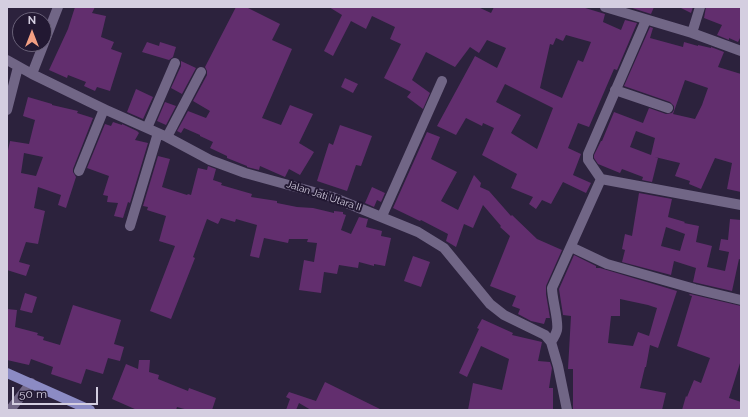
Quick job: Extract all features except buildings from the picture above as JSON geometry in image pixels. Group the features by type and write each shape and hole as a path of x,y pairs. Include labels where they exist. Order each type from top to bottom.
{"main road":[{"path":"7,373 90,410"}],"street":[{"path":"32,74 58,7"},
{"path":"605,7 692,33 741,51"},
{"path":"692,33 700,7"},
{"path":"646,20 588,154 588,160 601,178 741,205"},
{"name":"Jalan Jati Utara II","path":"7,60 18,67 104,109 163,135 210,160 245,173 332,197 382,216 418,232 444,248 490,304 504,315 545,335 551,342"},
{"path":"147,128 175,63"},
{"path":"7,110 18,67"},
{"path":"130,226 163,135 201,72"},
{"path":"382,216 421,125 442,81"},
{"path":"615,90 668,108"},
{"path":"79,172 104,109"},
{"path":"567,410 558,366 551,342 557,331 552,288 601,178"},
{"path":"571,247 614,266 695,289 741,300"},
{"path":"10,410 31,383"}]}
